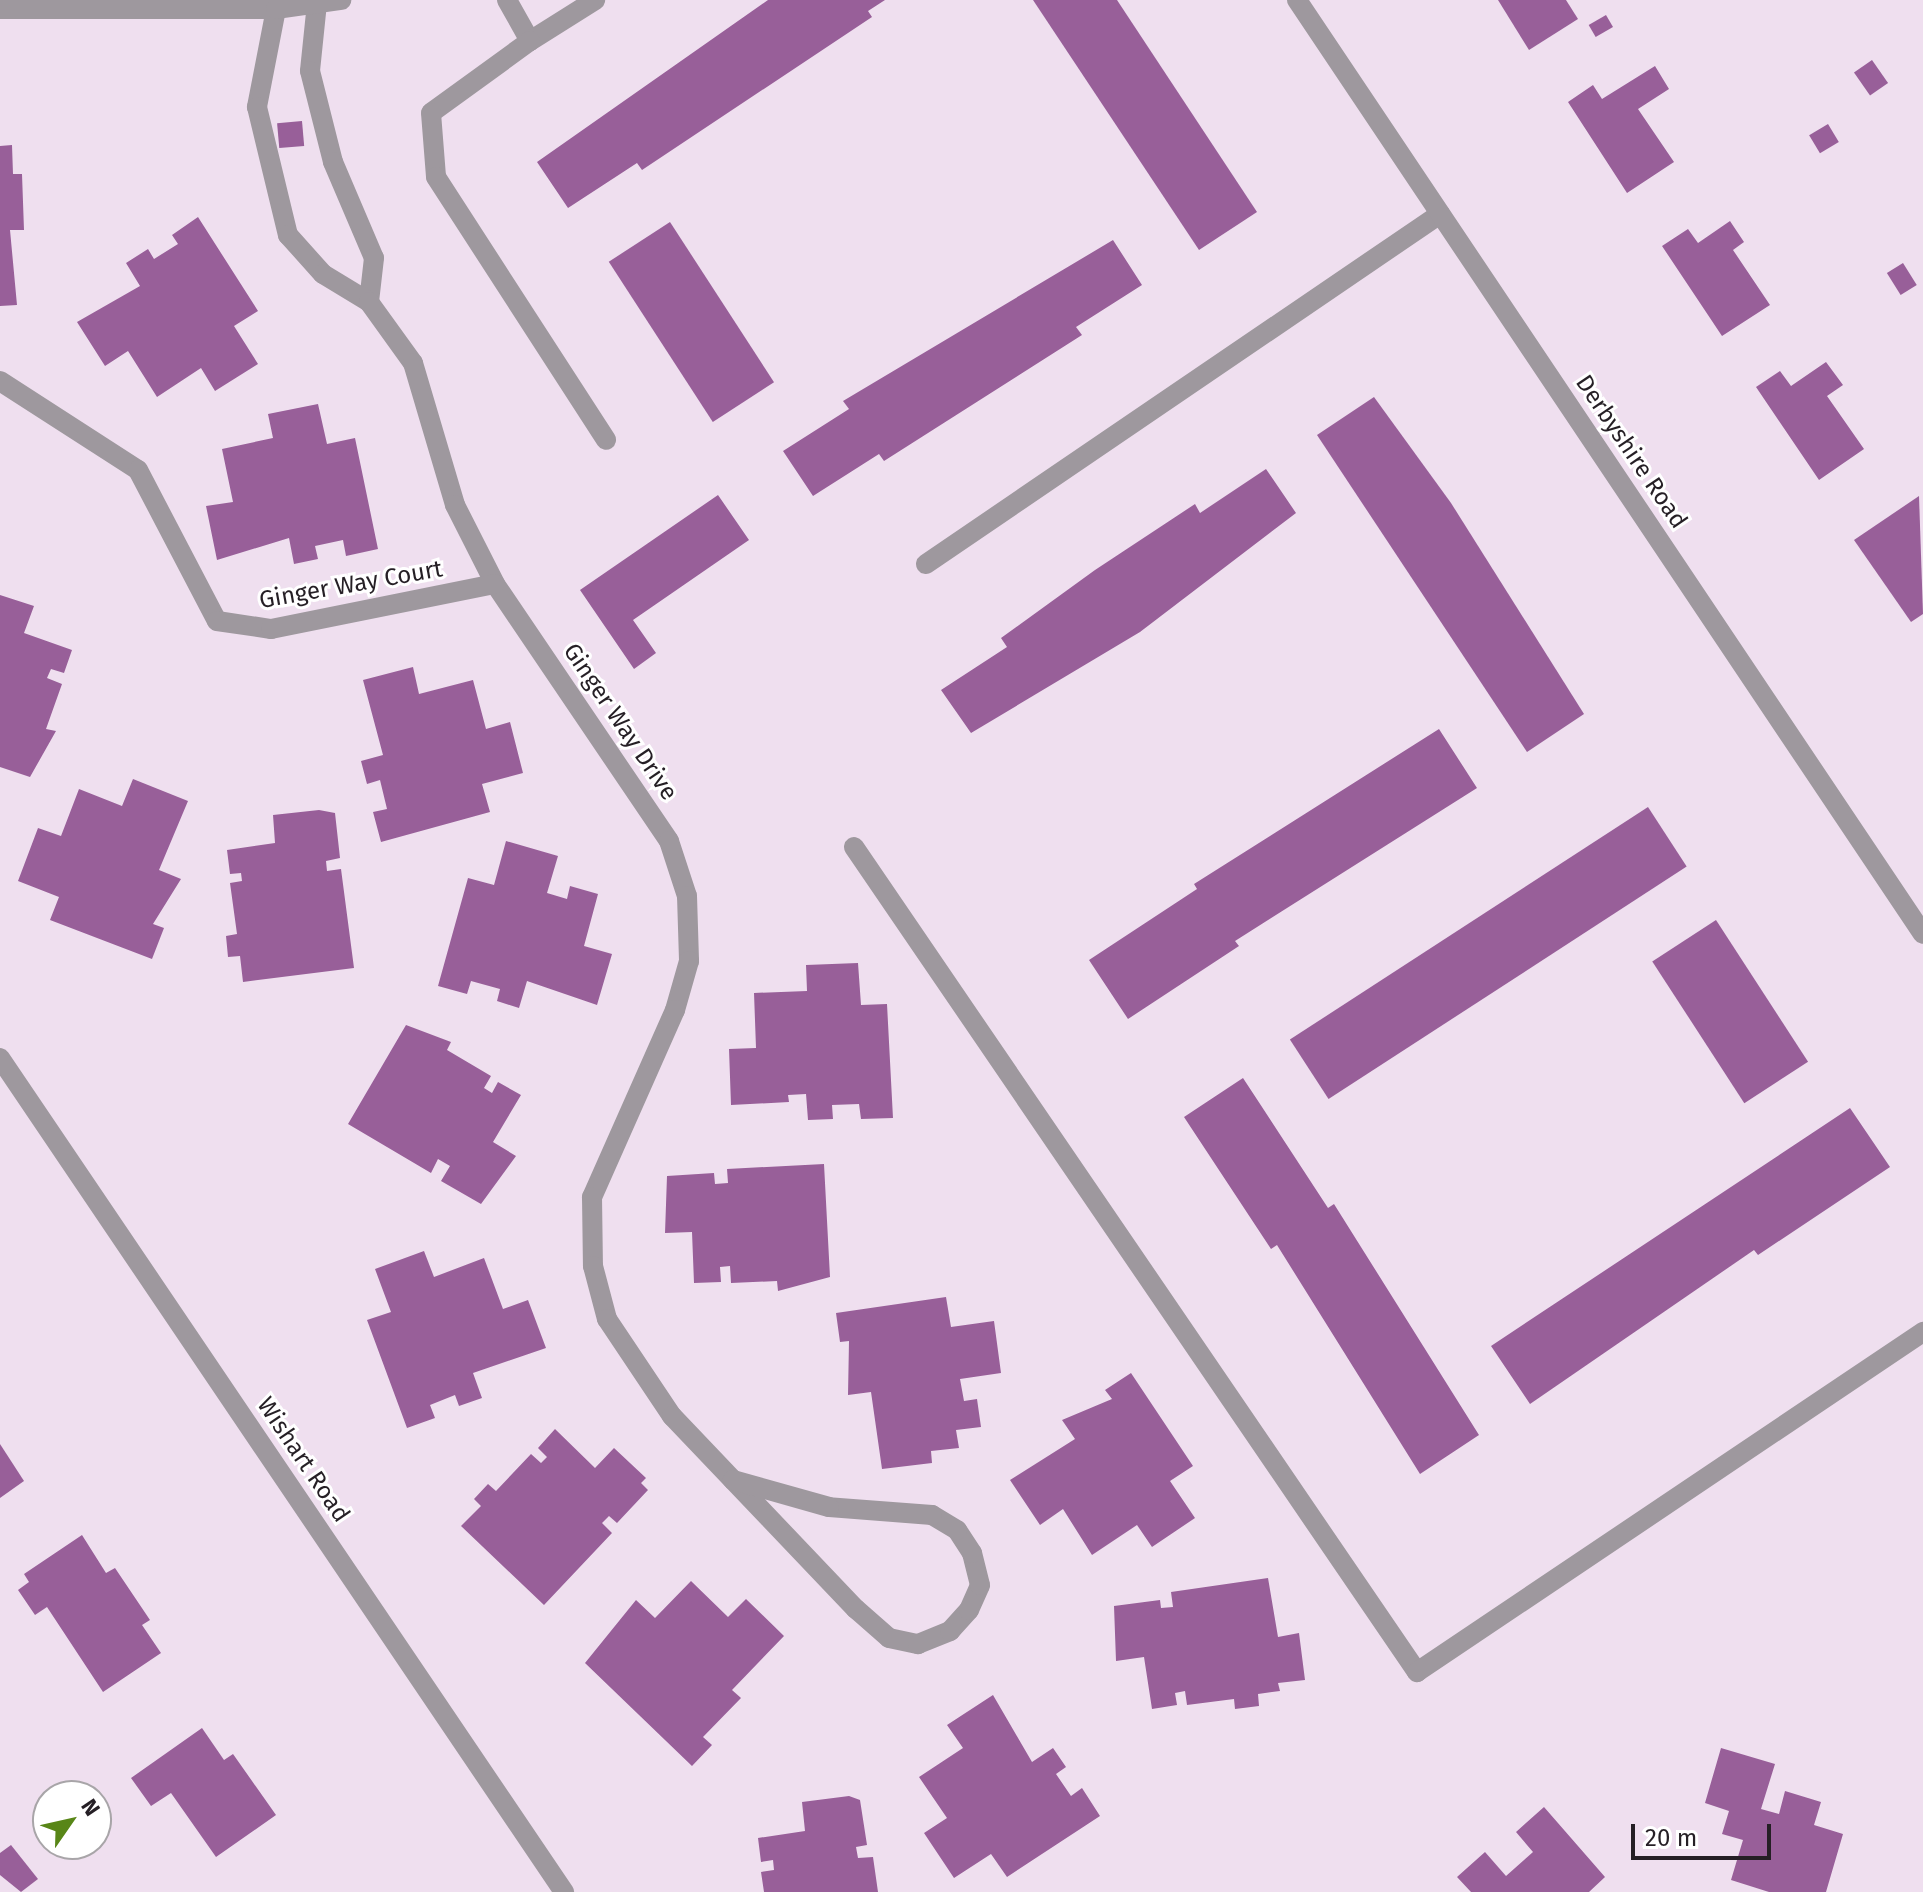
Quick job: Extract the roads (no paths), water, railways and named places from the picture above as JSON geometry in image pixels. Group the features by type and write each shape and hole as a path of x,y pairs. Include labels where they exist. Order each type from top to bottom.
{"street":[{"path":"0,9 276,9 341,0"},
{"path":"507,0 530,41"},
{"path":"595,0 530,41 431,113 436,177 606,440"},
{"name":"Derbyshire Road","path":"1297,0 1923,934"},
{"path":"317,3 310,71 333,162 374,258 369,302"},
{"name":"Ginger Way Drive","path":"276,9 257,107 288,235 323,274 369,302 428,397 455,505 495,584 669,841 687,896 689,961 675,1010 613,1140 592,1197 590,1229 607,1319 626,1355 733,1480 889,1638 918,1644 950,1631 969,1610 980,1585 972,1553 957,1530 932,1515 829,1507 733,1480"},
{"path":"926,564 1440,214"},
{"name":"Ginger Way Court","path":"0,381 138,470 217,621 271,629 495,584"},
{"path":"854,847 1417,1672 1923,1332"},
{"name":"Wishart Road","path":"0,1058 564,1892"}]}
